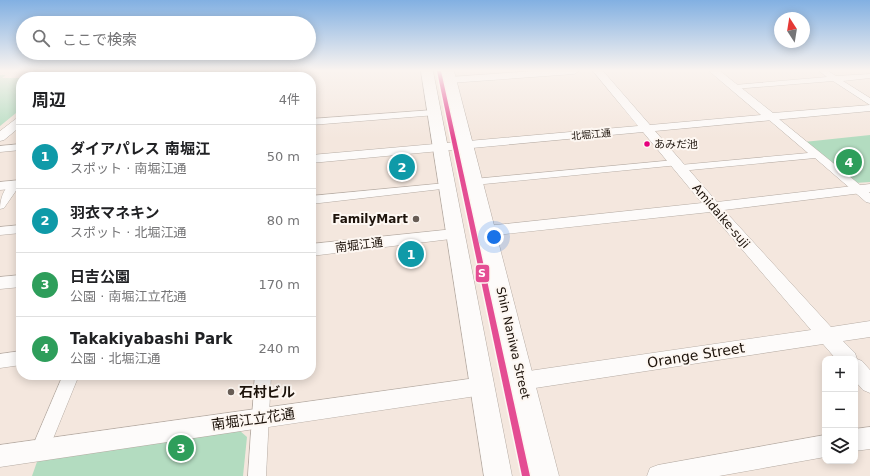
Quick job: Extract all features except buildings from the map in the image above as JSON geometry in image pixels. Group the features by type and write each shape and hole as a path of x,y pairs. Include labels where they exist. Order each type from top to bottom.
{"main road":[{"path":"430,93 498,476"},
{"name":"Shin Naniwa Street","path":"453,93 545,476"}],"street":[{"name":"Amidaike-suji","path":"616,93 713,207 845,356"},
{"path":"742,93 817,155 864,189 870,199"},
{"path":"856,93 870,102"},
{"name":"北堀江通","path":"316,159 870,108"},
{"path":"316,122 433,113"},
{"path":"0,137 16,124"},
{"path":"0,148 16,147"},
{"path":"474,182 817,155"},
{"path":"0,186 16,185"},
{"path":"316,199 446,186"},
{"path":"0,205 16,187"},
{"path":"486,231 713,207 864,189"},
{"path":"0,231 16,229"},
{"name":"南堀江通","path":"316,249 454,234"},
{"path":"0,283 16,281"},
{"name":"Orange Street","path":"522,381 870,329"},
{"path":"0,361 16,359"},
{"path":"858,370 870,384"},
{"path":"40,450 69,380"},
{"path":"257,476 263,380"},
{"name":"南堀江立花通","path":"0,456 483,386"},
{"path":"858,440 870,438"},
{"path":"658,476 822,447"}],"green space":[{"path":"0,93 16,93 16,113 0,126"},
{"path":"870,135 870,182 855,183 804,142"},
{"path":"240,431 247,437 243,476 32,476 38,459"}],"transit line":[{"name":"S","path":"444,93 526,476"}],"place":[{"name":"あみだ池","path":"647,144"},
{"name":"Takakiyabashi Park","path":"849,162"},
{"name":"羽衣マネキン","path":"402,167"},
{"name":"FamilyMart","path":"416,219"},
{"name":"ダイアパレス 南堀江","path":"411,254"},
{"name":"石村ビル","path":"231,392"},
{"name":"日吉公園","path":"181,448"}]}
